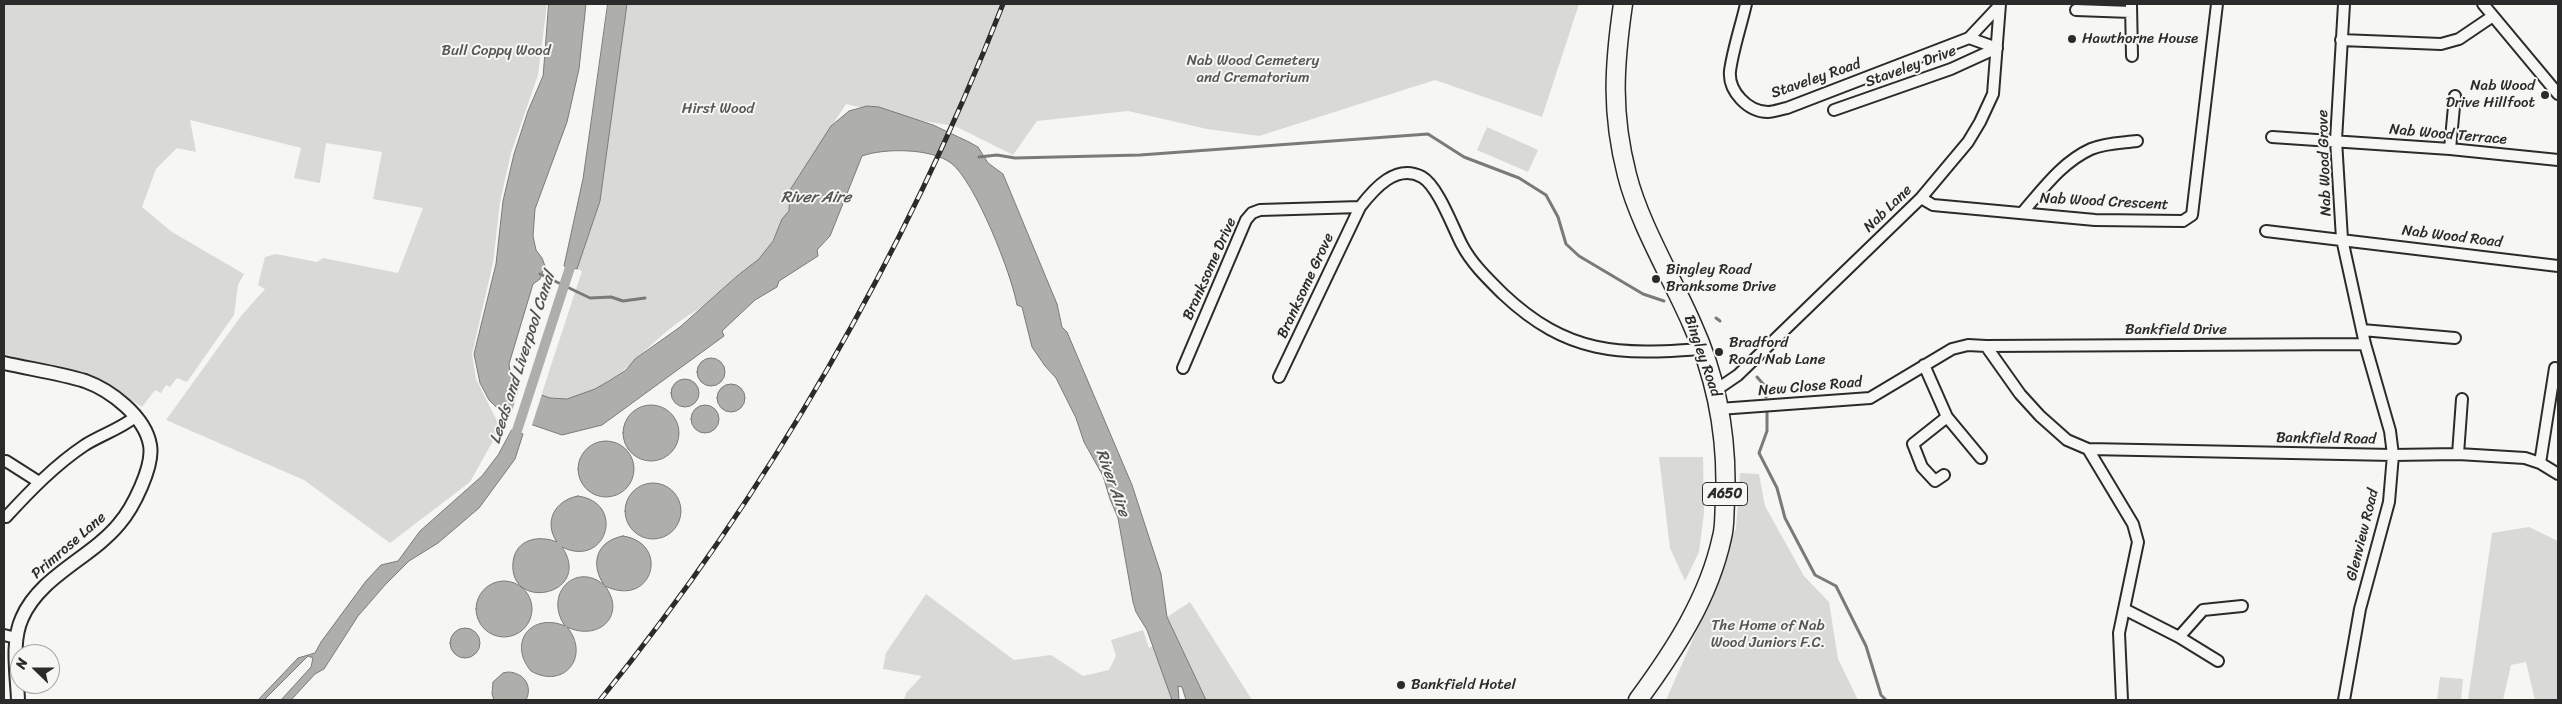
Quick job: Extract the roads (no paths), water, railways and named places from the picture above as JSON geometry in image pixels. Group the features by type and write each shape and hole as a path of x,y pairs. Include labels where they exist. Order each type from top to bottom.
{"highway":[{"name":"Bingley Road","path":"1623,4 1615,62 1615,111 1627,176 1703,349 1716,390 1726,466 1723,536 1700,603 1666,662 1638,700"}],"street":[{"name":"Staveley Road","path":"1746,4 1730,73 1734,90 1742,101 1755,109 1768,112 1787,108 1968,38 2000,4"},
{"name":"Nab Lane","path":"1716,390 1738,375 1922,198 1951,165 1980,122 1993,94 2000,4"},
{"name":"Nab Wood Crescent","path":"1922,198 1933,205 2095,220 2183,221 2192,215 2217,4"},
{"name":"Nab Wood Grove","path":"2344,4 2336,140 2342,239 2353,290"},
{"path":"2484,4 2557,90"},
{"path":"2076,10 2131,8 2132,56"},
{"path":"2341,40 2441,44 2459,39 2493,16"},
{"path":"1968,38 1997,48"},
{"name":"Staveley Drive","path":"1834,110 1951,69 1997,48"},
{"path":"2450,149 2455,96"},
{"name":"Nab Wood Terrace","path":"2272,137 2450,149 2558,160"},
{"path":"2022,213 2069,162 2090,150 2104,145 2137,141"},
{"path":"1360,207 1374,189 1395,175 1410,174 1422,177 1435,190 1466,252 1484,276 1539,324 1560,336 1581,344 1650,352 1703,349"},
{"name":"Branksome Drive","path":"1183,368 1246,220 1252,213 1260,210 1360,207"},
{"name":"Branksome Grove","path":"1279,377 1360,207"},
{"name":"Nab Wood Road","path":"2266,232 2342,239 2558,266"},
{"name":"Glenview Road","path":"2344,700 2360,609 2389,502 2393,455 2390,431 2365,344 2353,290"},
{"path":"2362,330 2455,338"},
{"name":"Bankfield Drive","path":"1986,346 2365,344"},
{"name":"New Close Road","path":"1719,409 1870,398 1952,349 1968,345 1986,346"},
{"path":"1986,346 2020,394 2040,416 2067,440 2088,450 2134,524 2138,542 2119,632 2122,700"},
{"name":"Primrose Lane","path":"4,363 85,381 109,392 135,417 151,445 147,475 120,524 42,590 10,637 18,700"},
{"path":"1924,366 1947,417 1981,458"},
{"path":"2540,463 2555,368"},
{"path":"2458,454 2462,399"},
{"path":"6,517 39,482 86,444 123,426 135,417"},
{"path":"1944,475 1935,481 1922,467 1913,444 1947,417"},
{"name":"Bankfield Road","path":"2088,450 2393,455 2458,454 2525,458 2540,463 2558,474"},
{"path":"6,461 39,482"},
{"path":"2179,637 2203,610 2242,606"},
{"path":"2124,609 2179,637 2218,661"}],"water":[{"name":"River Aire","path":"549,4 586,4 579,69 567,122 535,209 533,236 536,250 545,266 540,279 533,284 509,364 511,378 516,386 550,398 567,399 595,389 626,370 635,359 680,327 759,259 773,241 782,219 789,211 790,190 831,126 849,111 867,106 879,107 933,125 978,147 988,163 1003,174 1057,304 1062,327 1067,332 1132,485 1161,574 1167,617 1206,700 1186,700 1182,687 1178,686 1179,700 1172,700 1147,630 1136,612 1118,518 1103,476 1084,442 1076,418 1056,378 1032,347 1022,307 1017,305 1008,273 981,208 961,173 951,163 942,158 932,154 907,151 871,153 862,156 830,236 817,250 818,256 779,281 777,287 755,300 722,331 724,336 602,425 562,435 504,415 489,400 480,383 474,354 496,264 503,201 514,154 528,111 543,76"},
{"path":"608,4 627,4 600,201 577,269 564,266 583,179"},
{"path":"711,358 721,362 725,372 721,382 711,386 701,382 697,372 701,362"},
{"path":"685,379 695,383 699,393 695,403 685,407 675,403 671,393 675,383"},
{"path":"731,384 741,388 745,398 741,408 731,412 721,408 717,398 721,388"},
{"path":"651,405 662,407 671,413 677,422 679,433 677,444 671,453 662,459 651,461 640,459 631,453 625,444 623,433 625,422 631,413 640,407"},
{"path":"705,405 715,409 719,419 715,429 705,433 695,429 691,419 695,409"},
{"path":"512,430 523,434 515,459 479,508 438,543 409,561 385,585 358,616 324,669 315,674 291,700 281,700 311,667 313,658 308,656 264,700 258,700 298,658 315,653 366,581 381,565 398,561 420,531 482,476 498,455"},
{"path":"606,441 617,443 626,449 632,458 634,469 632,480 626,489 617,495 606,497 595,495 586,489 580,480 578,469 580,458 586,449 595,443"},
{"path":"653,483 664,485 673,491 679,500 681,511 679,522 673,531 664,537 653,539 642,537 633,531 627,522 625,511 627,500 633,491 642,485"},
{"path":"578,496 593,501 602,510 606,521 605,532 599,542 590,549 577,551 562,547 569,564 567,577 559,586 548,592 535,592 523,588 515,578 513,562 515,554 524,543 530,540 543,539 557,542 551,527 554,513 563,502"},
{"path":"623,536 638,541 647,550 651,561 650,572 644,582 635,589 622,591 605,586 611,597 613,607 611,616 599,628 590,631 579,631 567,627 574,638 576,649 575,659 563,673 554,676 543,676 531,671 524,660 522,650 523,640 527,632 533,626 542,623 565,626 559,614 558,603 560,593 566,584 574,579 583,577 593,579 604,585 597,569 598,554 607,543"},
{"path":"504,581 515,583 524,589 530,598 532,609 530,620 524,629 515,635 504,637 493,635 484,629 478,620 476,609 478,598 484,589 493,583"},
{"path":"465,628 476,632 480,643 476,654 465,658 454,654 450,643 454,632"},
{"path":"509,672 519,675 526,681 528,695 526,700 494,700 492,694 493,682 503,673"}],"waterway":[{"path":"979,157 997,155 1015,158 1140,155 1428,134 1464,157 1519,178 1546,195 1558,217 1566,244 1579,256 1643,294 1664,301"},
{"name":"Leeds and Liverpool Canal","path":"513,443 574,255"},
{"path":"540,274 590,298 611,297 623,301 645,298"},
{"path":"1716,318 1720,321"},
{"path":"1757,377 1764,385 1766,397"},
{"path":"1767,413 1767,431 1759,453 1777,488 1785,518 1815,575 1836,586 1866,646 1881,695 1886,700"}],"railway":[{"path":"600,700 662,621 720,539 776,454 828,368 877,279 922,189 964,97 1003,4"}],"place":[{"name":"Hawthorne House","path":"2072,39"},
{"name":"Nab Wood Drive Hillfoot","path":"2545,95"},
{"name":"Bingley Road Branksome Drive","path":"1656,279"},
{"name":"Bradford Road Nab Lane","path":"1719,352"},
{"name":"Bankfield Hotel","path":"1401,685"}],"park label":[{"name":"Bull Coppy Wood","path":"496,51"},
{"name":"Nab Wood Cemetery and Crematorium","path":"1253,70"},
{"name":"Hirst Wood","path":"718,109"},
{"name":"The Home of Nab Wood Juniors F.C.","path":"1768,634"}]}
